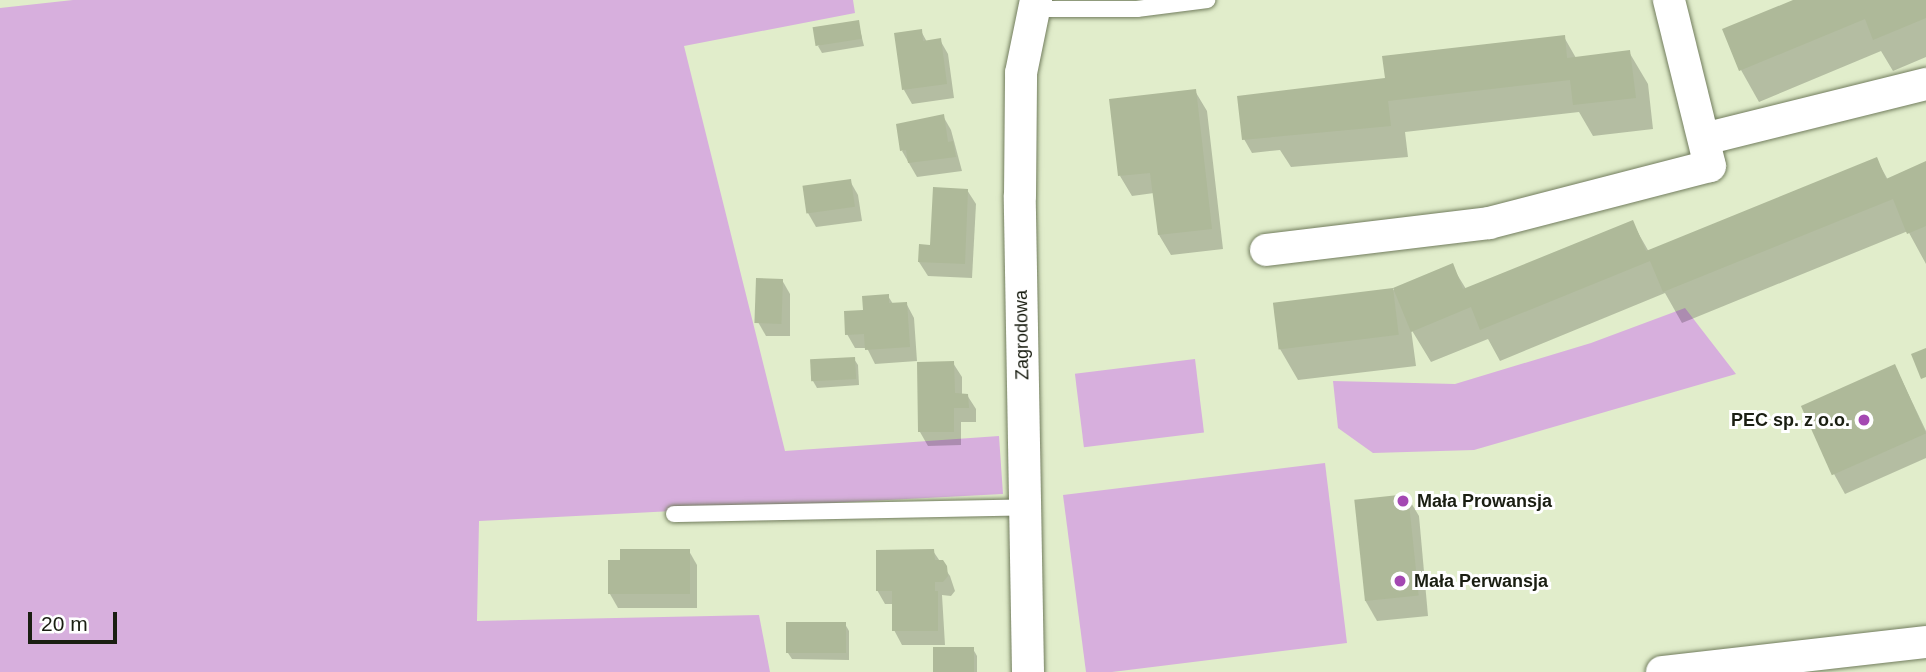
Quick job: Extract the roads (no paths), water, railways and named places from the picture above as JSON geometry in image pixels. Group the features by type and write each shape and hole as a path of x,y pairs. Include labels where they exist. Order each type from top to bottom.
{"street":[{"path":"1266,250 1489,223 1710,166 1669,0"},
{"name":"Zagrodowa","path":"1028,672 1021,72 1034,5"},
{"path":"1704,139 1926,84"},
{"path":"1662,672 1926,642"}],"lane":[{"path":"1034,5 1136,9 1207,0"},
{"path":"674,514 1024,507"}],"place":[{"name":"PEC sp. z o.o.","path":"1864,420"},
{"name":"Mała Prowansja","path":"1403,501"},
{"name":"Mała Perwansja","path":"1400,581"}]}
